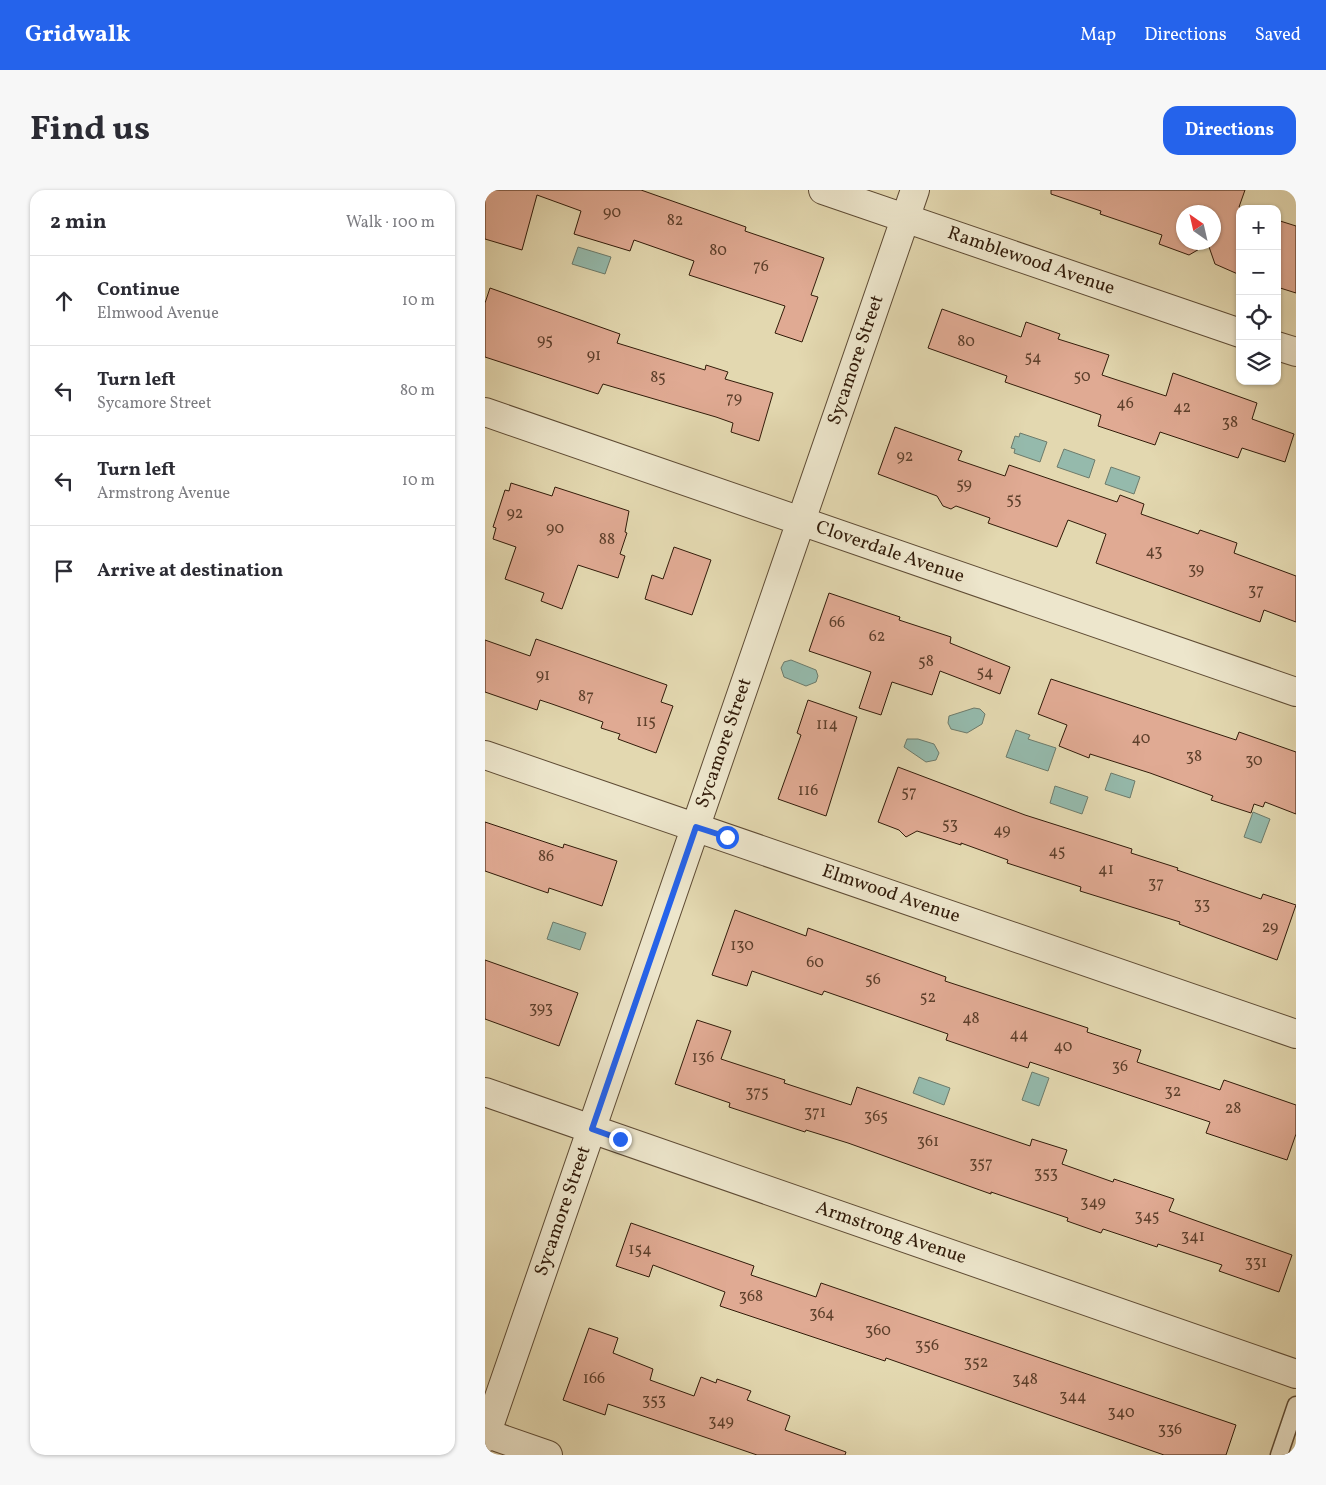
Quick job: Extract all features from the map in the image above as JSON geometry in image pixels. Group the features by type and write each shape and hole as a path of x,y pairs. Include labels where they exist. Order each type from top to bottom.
{"street":[{"name":"Ramblewood Avenue","path":"823,190 1236,332"},
{"name":"Sycamore Street","path":"486,1435 915,190"},
{"path":"1281,347 1296,352"},
{"name":"Cloverdale Avenue","path":"485,412 1296,692"},
{"name":"Elmwood Avenue","path":"485,755 1296,1034"},
{"name":"Armstrong Avenue","path":"485,1092 1296,1374"},
{"path":"486,1435 548,1455"}],"lane":[{"path":"1279,1455 1296,1405"}],"shaded area":[{"path":"578,247 611,257 605,274 572,264"},
{"path":"1020,433 1047,442 1040,462 1014,453 1015,449 1011,448 1015,436 1019,437"},
{"path":"1064,449 1095,460 1089,478 1057,467"},
{"path":"1111,467 1140,477 1134,494 1105,484"},
{"path":"791,660 816,670 818,676 816,682 806,686 784,677 781,668 784,662"},
{"path":"974,708 980,709 985,714 982,724 967,733 951,729 948,723 949,716"},
{"path":"1016,730 1030,735 1028,739 1056,748 1048,771 1006,757"},
{"path":"907,739 918,739 934,744 939,753 936,760 926,762 904,747"},
{"path":"1111,773 1135,781 1130,798 1105,790"},
{"path":"1055,786 1088,797 1082,814 1050,803"},
{"path":"1253,812 1270,819 1261,843 1244,837"},
{"path":"553,922 586,933 580,950 547,939"},
{"path":"1032,1072 1049,1078 1039,1106 1022,1100"},
{"path":"919,1077 950,1088 944,1105 913,1093"}],"building":[{"path":"485,190 641,190 746,227 745,231 824,258 811,295 818,297 802,342 775,333 785,306 689,275 694,261 634,240 630,251 574,234 581,211 537,195 522,250 485,239"},
{"path":"1051,190 1245,190 1240,205 1236,205 1236,273 1215,264 1210,250 1221,250 1221,205 1176,205 1176,250 1198,250 1189,255 1159,244 1162,235 1100,214 1101,211 1051,194"},
{"path":"1281,221 1296,226 1296,293 1281,288"},
{"path":"490,288 620,334 617,343 705,370 706,365 728,372 725,379 773,393 759,441 731,432 733,423 716,417 603,384 598,394 485,357 485,303"},
{"path":"942,309 1021,337 1026,322 1060,334 1058,339 1109,355 1102,375 1166,396 1173,373 1257,403 1252,419 1294,434 1285,462 1242,448 1238,458 1160,432 1155,445 1098,426 1101,415 1005,382 1007,376 928,348"},
{"path":"895,427 962,451 958,460 1005,476 1009,465 1117,502 1120,495 1144,504 1141,514 1198,534 1200,530 1237,543 1234,553 1296,576 1296,622 1264,610 1260,622 1096,563 1106,534 1068,520 1057,547 988,523 990,518 956,506 951,509 943,506 937,496 878,474"},
{"path":"511,483 552,496 555,487 629,511 625,532 627,533 620,554 625,556 618,578 578,565 562,609 541,601 544,593 505,579 516,547 493,539 496,528 493,527 505,490 509,491"},
{"path":"674,547 711,560 692,615 645,599 652,575 663,579"},
{"path":"829,593 900,617 899,620 951,637 950,643 1010,667 1000,694 940,671 932,695 892,682 881,715 859,708 871,672 809,651"},
{"path":"536,639 667,685 661,702 673,706 656,753 618,739 620,734 601,728 603,722 540,700 537,710 485,692 485,640 530,656"},
{"path":"1051,679 1236,740 1239,732 1296,752 1296,814 1265,802 1263,807 1254,804 1251,813 1211,800 1213,796 1150,773 1090,754 1089,758 1059,746 1067,725 1038,714"},
{"path":"808,700 857,717 826,816 778,799 801,735 797,733"},
{"path":"898,767 1025,815 1132,849 1131,853 1178,868 1177,870 1261,899 1263,894 1296,905 1277,960 1179,924 1180,922 1080,891 1081,887 1007,863 1008,860 961,843 961,845 917,831 906,837 899,830 878,822"},
{"path":"485,822 563,848 564,844 617,861 602,906 549,888 548,893 485,871"},
{"path":"735,910 806,936 808,928 946,977 945,981 1088,1028 1087,1032 1141,1050 1137,1062 1220,1090 1224,1080 1296,1105 1296,1134 1287,1160 1206,1133 1210,1122 1030,1062 1028,1068 946,1040 948,1034 824,991 822,995 752,971 747,986 712,975"},
{"path":"485,960 578,993 559,1046 485,1019"},
{"path":"697,1020 731,1031 721,1059 785,1080 784,1083 851,1105 857,1087 1030,1146 1032,1139 1067,1150 1062,1164 1113,1182 1114,1179 1174,1199 1169,1211 1292,1255 1279,1292 1219,1271 1222,1265 1158,1244 1157,1247 1103,1229 1101,1233 1067,1221 1068,1218 991,1192 991,1194 848,1143 806,1130 805,1132 729,1107 730,1103 675,1084"},
{"path":"631,1223 754,1266 751,1275 816,1297 821,1283 1236,1425 1226,1455 1164,1455 886,1358 885,1361 720,1306 725,1292 653,1265 649,1277 616,1266"},
{"path":"589,1328 618,1338 613,1353 653,1369 650,1380 694,1396 701,1377 716,1383 717,1379 751,1391 747,1400 790,1416 785,1430 846,1452 845,1455 757,1455 608,1404 605,1415 563,1400"}],"route":[{"path":"620,1139 592,1129 696,827 727,837"}]}
